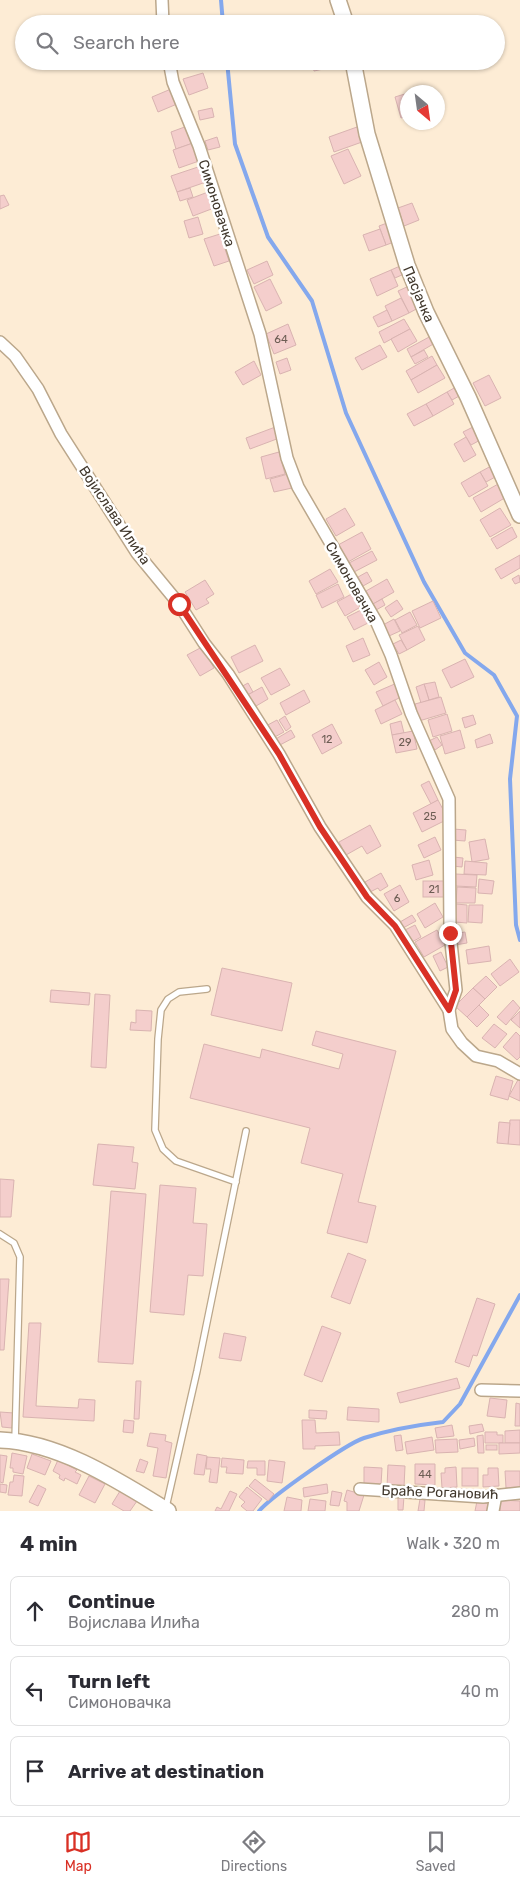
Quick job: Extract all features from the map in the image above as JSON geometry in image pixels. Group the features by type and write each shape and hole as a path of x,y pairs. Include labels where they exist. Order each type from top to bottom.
{"main road":[{"path":"338,0 343,15"},
{"name":"Пасјачка","path":"355,70 367,134 407,265 426,312 468,397 520,515"},
{"path":"0,1440 15,1442 72,1458 97,1468 167,1510"}],"street":[{"path":"162,0 162,15"},
{"name":"Симоновачка","path":"171,70 173,82 199,146 258,326 287,458 298,487 377,623 391,654 411,713 449,799 450,933 456,990 449,1010"},
{"name":"Војислава Илића","path":"0,342 15,356 38,389 61,434 137,553 179,604 233,682 279,754 325,835 367,897 395,926 449,1010"},
{"path":"449,1010 452,1029 462,1044 476,1056 498,1061 520,1074"},
{"path":"481,1390 520,1391"},
{"name":"Браће Рогановић","path":"360,1489 419,1494 496,1496 520,1493"},
{"path":"494,1511 496,1496"}],"lane":[{"path":"206,989 179,992 168,999 161,1010 158,1039 155,1130 162,1149 176,1161 236,1182"},
{"path":"167,1510 246,1131"},
{"path":"0,1234 14,1243 20,1257 15,1442"}],"building":[{"path":"203,73 208,88 189,95 183,79"},
{"path":"171,89 177,104 158,112 152,97"},
{"path":"400,95 400,114 395,97"},
{"path":"212,108 214,117 200,120 198,111"},
{"path":"190,125 196,142 176,149 171,132"},
{"path":"357,127 362,142 334,152 329,137"},
{"path":"217,137 220,147 208,150 205,141"},
{"path":"193,143 199,161 179,168 173,150"},
{"path":"348,149 361,176 344,184 331,156"},
{"path":"201,166 206,182 177,192 171,176"},
{"path":"190,188 193,197 180,201 177,192"},
{"path":"208,192 214,208 193,216 187,200"},
{"path":"4,195 9,205 0,209 0,196"},
{"path":"412,203 419,220 404,226 398,208"},
{"path":"198,217 203,234 189,238 184,221"},
{"path":"387,223 394,242 386,245 379,226"},
{"path":"380,229 386,245 369,251 363,235"},
{"path":"220,234 229,261 214,266 204,239"},
{"path":"267,261 273,275 254,284 247,270"},
{"path":"400,266 404,274 395,278 391,270"},
{"path":"391,270 398,286 377,296 370,279"},
{"path":"270,279 282,303 266,311 254,287"},
{"path":"409,286 420,307 409,313 398,291"},
{"path":"401,298 409,313 392,321 385,306"},
{"path":"387,310 392,321 378,327 373,317"},
{"path":"404,319 410,329 384,343 379,332"},
{"path":"288,324 296,345 274,354 266,334"},
{"path":"410,329 417,341 398,352 391,339"},
{"path":"431,336 435,343 411,357 407,349"},
{"path":"380,345 387,357 362,370 355,358"},
{"path":"424,350 428,357 415,364 411,357"},
{"path":"432,356 437,365 411,380 406,371"},
{"path":"287,358 291,370 280,374 276,362"},
{"path":"254,361 261,375 243,385 235,372"},
{"path":"437,365 445,378 418,393 411,380"},
{"path":"489,375 501,398 485,406 473,383"},
{"path":"456,387 461,395 452,400 447,392"},
{"path":"447,392 454,404 433,416 426,404"},
{"path":"426,404 433,416 414,426 407,414"},
{"path":"477,425 484,438 471,445 463,432"},
{"path":"278,426 282,437 250,449 246,438"},
{"path":"466,437 476,455 464,462 454,444"},
{"path":"279,452 285,474 266,479 261,457"},
{"path":"493,465 499,475 486,482 480,472"},
{"path":"480,472 488,486 469,497 461,483"},
{"path":"288,474 292,488 274,492 270,479"},
{"path":"500,483 508,496 481,512 473,498"},
{"path":"345,508 355,525 336,536 326,519"},
{"path":"500,508 511,525 490,537 480,520"},
{"path":"512,527 517,537 497,549 491,539"},
{"path":"362,532 371,549 348,562 338,545"},
{"path":"372,551 377,560 354,572 349,563"},
{"path":"520,555 520,568 501,579 495,569"},
{"path":"330,569 338,582 316,594 309,581"},
{"path":"367,572 372,581 363,586 358,577"},
{"path":"519,575 520,582 515,584 512,579"},
{"path":"387,579 394,592 373,604 366,591"},
{"path":"205,580 214,594 206,599 209,603 196,610 185,592"},
{"path":"338,584 344,597 322,608 316,595"},
{"path":"357,591 364,605 345,616 337,602"},
{"path":"382,599 385,605 376,610 373,604"},
{"path":"397,600 403,609 391,617 385,608"},
{"path":"433,601 441,618 420,628 412,611"},
{"path":"365,608 372,621 354,630 347,617"},
{"path":"410,612 417,625 402,633 395,620"},
{"path":"394,619 400,631 389,636 383,625"},
{"path":"418,626 425,640 407,650 399,635"},
{"path":"363,638 370,655 353,662 346,646"},
{"path":"401,640 407,650 399,654 393,644"},
{"path":"255,645 263,661 239,673 231,657"},
{"path":"202,647 214,668 200,676 187,655"},
{"path":"465,659 474,677 451,688 442,670"},
{"path":"379,662 387,677 374,685 365,670"},
{"path":"280,668 290,685 271,695 261,678"},
{"path":"435,682 439,697 429,700 424,684"},
{"path":"248,683 253,692 244,697 239,688"},
{"path":"397,683 403,696 383,706 376,692"},
{"path":"424,684 429,700 421,703 416,687"},
{"path":"262,687 268,699 251,709 244,697"},
{"path":"304,690 310,702 286,715 280,703"},
{"path":"441,697 446,713 419,721 415,704"},
{"path":"395,700 402,714 381,724 375,710"},
{"path":"447,714 452,731 433,737 428,720"},
{"path":"473,715 476,724 465,728 462,718"},
{"path":"285,716 291,727 286,731 279,720"},
{"path":"277,720 284,732 271,739 264,727"},
{"path":"401,721 404,733 392,735 390,724"},
{"path":"332,724 342,743 322,754 312,735"},
{"path":"291,730 295,737 278,746 274,740"},
{"path":"460,730 465,748 445,754 440,736"},
{"path":"413,731 417,749 396,753 392,735"},
{"path":"490,734 493,743 477,748 475,740"},
{"path":"437,737 442,745 435,750 429,741"},
{"path":"429,781 438,800 431,804 421,785"},
{"path":"438,800 448,819 422,832 413,813"},
{"path":"370,825 381,846 367,854 362,846 346,855 339,842"},
{"path":"453,829 466,830 465,841 452,840"},
{"path":"435,837 441,850 424,858 418,845"},
{"path":"485,839 489,859 472,862 469,842"},
{"path":"453,857 463,858 462,867 452,866"},
{"path":"429,860 433,875 416,880 412,865"},
{"path":"465,861 487,863 486,875 464,874"},
{"path":"381,873 388,886 380,891 378,888 370,892 365,882"},
{"path":"455,874 477,875 476,887 455,886"},
{"path":"479,879 494,881 492,894 478,893"},
{"path":"423,881 445,881 445,897 423,897"},
{"path":"400,885 409,902 394,911 384,894"},
{"path":"457,887 476,888 475,903 456,903"},
{"path":"435,903 443,917 425,928 417,914"},
{"path":"456,904 467,905 467,923 455,922"},
{"path":"469,905 483,905 482,923 468,922"},
{"path":"412,915 416,921 403,928 400,922"},
{"path":"415,925 421,937 412,942 405,930"},
{"path":"437,930 445,945 424,957 415,942"},
{"path":"465,932 467,943 455,945 453,934"},
{"path":"489,946 491,961 468,964 466,950"},
{"path":"441,952 448,967 440,971 433,956"},
{"path":"510,959 519,972 500,986 491,974"},
{"path":"222,968 292,983 282,1031 211,1015"},
{"path":"486,976 497,987 485,999 473,988"},
{"path":"473,988 485,999 467,1017 455,1006"},
{"path":"51,990 90,993 89,1005 50,1002"},
{"path":"95,994 110,995 106,1068 91,1067"},
{"path":"513,1000 520,1008 506,1025 497,1017"},
{"path":"479,1005 489,1015 477,1027 467,1017"},
{"path":"136,1010 152,1011 151,1031 130,1030 131,1022 136,1023"},
{"path":"520,1011 520,1028 511,1020"},
{"path":"494,1024 507,1034 495,1048 482,1038"},
{"path":"316,1031 396,1051 358,1202 376,1206 367,1243 327,1233 343,1174 301,1163 310,1128 190,1098 204,1044 260,1058 262,1049 339,1069 343,1054 312,1045"},
{"path":"516,1032 520,1036 520,1057 517,1060 503,1047"},
{"path":"496,1076 513,1081 508,1100 490,1095"},
{"path":"520,1079 520,1101 509,1096"},
{"path":"510,1120 520,1120 520,1145 508,1144"},
{"path":"499,1122 510,1123 508,1144 497,1143"},
{"path":"98,1144 134,1147 132,1162 138,1163 135,1189 93,1185"},
{"path":"0,1179 14,1180 11,1217 0,1217"},
{"path":"160,1185 196,1188 193,1223 207,1224 203,1276 188,1275 184,1315 150,1312"},
{"path":"111,1191 146,1194 133,1364 98,1362"},
{"path":"348,1253 366,1260 350,1304 331,1297"},
{"path":"0,1279 9,1279 4,1350 0,1350"},
{"path":"477,1298 495,1304 477,1356 473,1355 469,1367 455,1362"},
{"path":"29,1323 41,1323 36,1406 78,1408 79,1399 95,1400 94,1421 23,1417"},
{"path":"322,1326 341,1333 322,1382 304,1375"},
{"path":"224,1333 246,1337 241,1361 219,1358"},
{"path":"457,1378 460,1388 400,1403 397,1393"},
{"path":"136,1381 141,1381 139,1419 134,1419"},
{"path":"490,1398 507,1400 505,1418 487,1416"},
{"path":"516,1403 520,1404 520,1426 515,1426"},
{"path":"348,1407 379,1409 379,1422 347,1420"},
{"path":"309,1410 327,1411 326,1419 309,1418"},
{"path":"0,1412 14,1413 12,1428 2,1427"},
{"path":"124,1420 134,1421 133,1433 123,1432"},
{"path":"302,1420 315,1420 316,1433 339,1432 340,1445 315,1446 315,1449 303,1449"},
{"path":"482,1424 484,1431 470,1434 469,1426"},
{"path":"452,1425 454,1436 437,1438 435,1428"},
{"path":"520,1430 520,1443 505,1443 505,1431"},
{"path":"485,1432 497,1432 497,1435 503,1435 503,1443 485,1443"},
{"path":"150,1433 166,1435 165,1441 172,1443 166,1478 153,1476 158,1448 147,1446"},
{"path":"401,1435 403,1450 396,1451 394,1436"},
{"path":"483,1435 484,1453 478,1453 477,1436"},
{"path":"432,1437 434,1450 407,1454 405,1442"},
{"path":"474,1438 475,1446 460,1449 459,1440"},
{"path":"457,1439 458,1452 436,1453 435,1440"},
{"path":"499,1443 520,1443 520,1453 499,1454"},
{"path":"486,1445 497,1445 497,1450 486,1450"},
{"path":"12,1453 27,1456 23,1474 13,1472 13,1468 10,1468"},
{"path":"32,1454 51,1461 45,1475 27,1468"},
{"path":"197,1454 207,1456 204,1475 194,1474"},
{"path":"0,1455 7,1456 3,1483 0,1482"},
{"path":"207,1457 220,1458 217,1483 209,1482 211,1469 206,1469"},
{"path":"222,1458 244,1460 243,1474 226,1473 227,1467 221,1467"},
{"path":"140,1459 148,1462 144,1473 136,1471"},
{"path":"58,1460 77,1470 75,1472 81,1475 77,1484 65,1478 64,1481 59,1478 60,1475 53,1471"},
{"path":"269,1460 285,1462 282,1483 267,1481"},
{"path":"248,1461 265,1461 265,1475 257,1475 257,1468 247,1468"},
{"path":"415,1464 435,1464 435,1485 415,1484"},
{"path":"388,1465 405,1466 404,1487 387,1487"},
{"path":"364,1467 382,1468 381,1485 364,1485"},
{"path":"456,1467 457,1487 442,1488 441,1473 445,1473 445,1468"},
{"path":"462,1468 478,1468 478,1486 462,1486"},
{"path":"488,1468 498,1468 499,1486 483,1487 483,1475 488,1475"},
{"path":"505,1471 520,1471 520,1488 506,1488"},
{"path":"14,1475 24,1476 22,1496 8,1495 10,1482 13,1482"},
{"path":"89,1476 105,1484 95,1503 79,1495"},
{"path":"255,1479 274,1494 268,1501 249,1486"},
{"path":"0,1484 7,1485 6,1493 0,1492"},
{"path":"327,1484 328,1493 304,1497 303,1488"},
{"path":"38,1485 46,1489 38,1506 29,1502"},
{"path":"247,1487 262,1499 253,1511 247,1511 241,1506 245,1502 239,1497"},
{"path":"347,1490 364,1495 359,1511 347,1511 347,1502 344,1501"},
{"path":"120,1491 137,1501 130,1511 124,1511 112,1504"},
{"path":"230,1491 237,1494 229,1511 215,1511 217,1507 221,1509"},
{"path":"332,1491 342,1493 339,1506 330,1505"},
{"path":"398,1496 404,1496 403,1510 398,1510"},
{"path":"287,1497 302,1500 301,1511 284,1511"},
{"path":"310,1499 326,1501 325,1511 308,1511"},
{"path":"420,1499 425,1500 424,1511 418,1511"},
{"path":"500,1500 520,1501 520,1511 500,1511"},
{"path":"477,1501 489,1504 488,1511 475,1511"}],"waterway":[{"path":"221,0 222,15"},
{"path":"228,70 235,144 268,237 312,301 346,413 424,582 465,653 494,675 517,716 510,779 516,925 520,940"},
{"path":"259,1511 293,1483 355,1442 393,1430 443,1422 460,1404 520,1295"}],"route":[{"path":"179,604 204,643 228,674 279,754 320,827 367,897 395,926 449,1010 456,990 450,933"}]}
